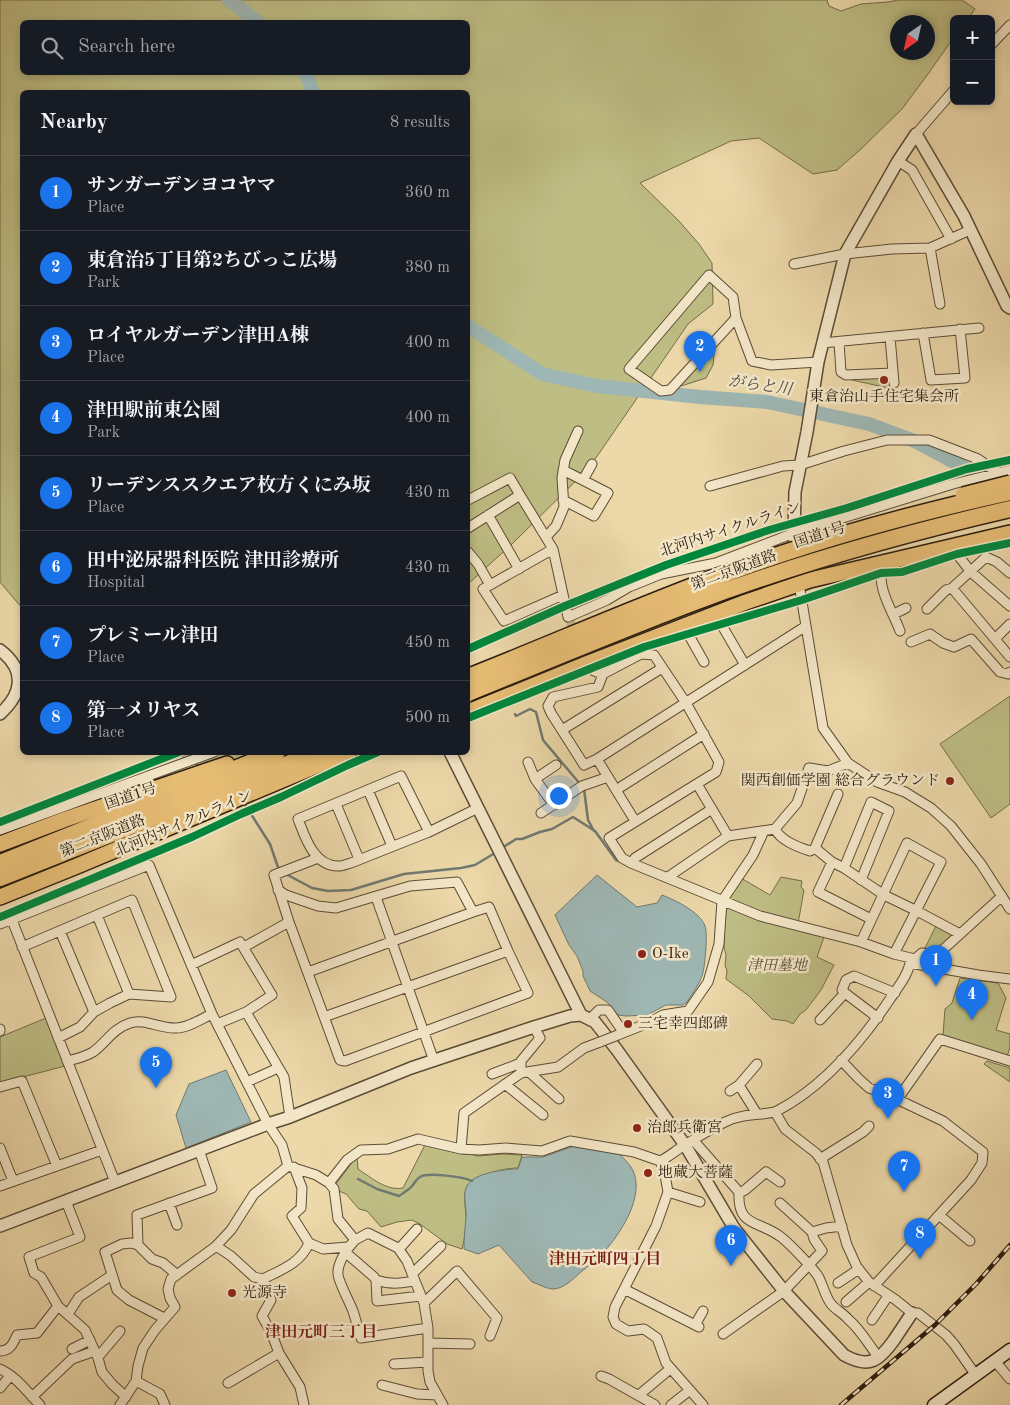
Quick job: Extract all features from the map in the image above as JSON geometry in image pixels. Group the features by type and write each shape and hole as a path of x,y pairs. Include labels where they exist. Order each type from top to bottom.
{"highway":[{"name":"国道1号","path":"470,669 740,562 905,509 1010,483"},
{"name":"第二京阪道路","path":"470,676 686,588 742,568 893,520 1010,492"},
{"name":"第二京阪道路","path":"470,692 748,583 898,536 1010,509"},
{"path":"470,711 746,602 799,586 810,580 1009,535"},
{"name":"国道1号","path":"0,844 66,819 253,755"},
{"name":"第二京阪道路","path":"0,864 270,755"},
{"name":"第二京阪道路","path":"0,878 310,755"},
{"path":"0,897 342,755"}],"main road":[{"path":"934,1405 1010,1350"}],"street":[{"path":"995,41 1010,25"},
{"path":"950,95 916,134 898,161 845,254 818,362 795,492 794,533 799,586 823,728 848,763 877,782 905,792 931,808 951,826 981,864 1010,909"},
{"path":"916,134 964,216 1007,306 1010,308"},
{"path":"898,161 912,170 951,239"},
{"path":"794,264 845,254 892,249 930,248 970,230"},
{"path":"930,248 940,304"},
{"path":"736,318 670,390 661,391 629,369 709,275 733,297 736,318 752,361 771,365 818,362"},
{"path":"822,344 979,328"},
{"path":"923,333 931,380 965,378 960,329"},
{"path":"890,337 894,383"},
{"path":"838,342 841,372 846,375 893,373"},
{"path":"546,538 556,526 564,507 562,478 565,460 578,431"},
{"path":"710,486 784,466 800,465 887,440 929,440 978,459 998,473"},
{"path":"583,480 592,464"},
{"path":"563,500 594,516 608,493 564,470"},
{"path":"470,499 510,478 553,549 568,616 607,600 628,587 661,574 716,563 794,533 953,484 1010,470"},
{"path":"470,527 520,495"},
{"path":"488,515 519,568"},
{"path":"666,634 681,631 799,586 952,552 1009,535"},
{"path":"553,549 483,589 504,621 563,595"},
{"path":"952,552 957,554 971,572 1010,606"},
{"path":"470,554 490,585"},
{"path":"927,609 946,590 952,588 986,557 997,562 1010,573"},
{"path":"883,568 881,573 883,590 900,631"},
{"path":"952,588 1010,657"},
{"path":"894,614 906,608"},
{"path":"649,654 656,645 711,624 716,617"},
{"path":"716,617 745,665"},
{"path":"995,639 1010,624"},
{"path":"806,626 686,703 597,759 584,765 551,713 548,706 553,697 598,687 599,672 641,654 654,654 686,703 719,762 716,772 608,838 622,858 631,863 760,916 861,942 910,961 978,975 1010,979"},
{"path":"687,632 704,662"},
{"path":"911,642 930,634 943,643 954,647 970,639 1000,672 1008,674 1010,672"},
{"path":"0,650 8,656 17,668 19,680 16,695 0,714"},
{"path":"562,730 662,668"},
{"path":"616,790 704,734"},
{"path":"0,830 206,755"},
{"path":"452,755 585,1017"},
{"path":"597,759 635,821"},
{"path":"528,762 534,779 554,805"},
{"path":"668,877 728,836 775,829 797,803 809,768 828,771 848,763"},
{"path":"534,779 556,765"},
{"path":"429,832 401,776 298,819 308,844 318,858 338,866 429,832 478,808"},
{"path":"540,813 582,786 608,776"},
{"path":"697,784 728,836"},
{"path":"368,790 392,846"},
{"path":"775,829 778,834 802,848 810,850 815,848 838,794"},
{"path":"844,868 870,802 889,811 861,880"},
{"path":"336,804 359,859"},
{"path":"631,863 635,858 712,809"},
{"path":"461,1149 464,1114 505,1084 525,1073 558,1067 584,1048 648,1024 663,1015 688,1011 708,982 719,944 722,902 754,855 764,831"},
{"path":"861,942 907,843 942,862 894,954"},
{"path":"815,848 832,862 884,894 960,934"},
{"path":"308,972 489,907 528,992 345,1061 340,1060 289,922 274,876 318,858"},
{"path":"832,862 818,892 871,919"},
{"path":"0,924 149,865 212,1014 268,1124 282,1144 302,1188 301,1208 292,1216 309,1243 323,1249 347,1249 376,1280 397,1284 414,1277 441,1246"},
{"path":"278,890 286,895 318,906 336,908 410,886 457,882 473,912"},
{"path":"330,1182 346,1160 361,1150 388,1149 418,1139 461,1149 506,1148 542,1151 570,1141 634,1152 660,1161 726,1122 743,1116 775,1112 798,1098 817,1083 852,1049 878,1018 904,978 910,961 922,953 936,956 1002,896"},
{"path":"376,897 434,1060"},
{"path":"22,947 132,900 172,997 129,994 94,1012 80,1027 58,1038"},
{"path":"97,915 129,994"},
{"path":"12,920 114,1182"},
{"path":"244,947 289,922"},
{"path":"60,931 94,1012"},
{"path":"191,965 240,942 272,995 246,1012 217,1024"},
{"path":"324,1017 508,951"},
{"path":"878,1018 842,990 846,980 854,976 894,993"},
{"path":"820,1020 845,993"},
{"path":"585,1017 599,1010 608,1010 621,1028 632,1029"},
{"path":"246,1012 284,1077 290,1117"},
{"path":"67,1061 93,1052 118,1029 130,1023 139,1021 177,1029 212,1014"},
{"path":"0,1226 290,1117 411,1068 570,1016 585,1017 595,1022 690,1143 739,1192 738,1205 749,1221 770,1230 783,1239 808,1265 818,1276 830,1303 858,1329 879,1358"},
{"path":"492,1074 521,1063 540,1038 534,1027"},
{"path":"897,1100 940,1039 1010,1060"},
{"path":"841,1060 869,1088 943,1121 983,1152 982,1163 971,1180 871,1284 846,1302"},
{"path":"521,1063 525,1073 559,1099"},
{"path":"730,1091 739,1085 757,1064"},
{"path":"247,1082 278,1068"},
{"path":"0,1087 22,1081 57,1166"},
{"path":"505,1084 543,1115"},
{"path":"739,1085 757,1114"},
{"path":"775,1112 785,1129 820,1158 847,1245 859,1269 871,1284 912,1313 918,1314 946,1335 975,1374"},
{"path":"820,1158 863,1132 869,1126"},
{"path":"690,1143 734,1228 784,1291 844,1355 851,1359 867,1362 879,1358 884,1354 912,1313"},
{"path":"0,1148 13,1181"},
{"path":"0,1186 102,1150"},
{"path":"138,1245 137,1216 212,1188 199,1150"},
{"path":"660,1161 668,1192 656,1226 615,1307 613,1317 616,1324 628,1331 644,1329 656,1338 666,1363 703,1405"},
{"path":"291,1166 330,1182 334,1189 338,1220 356,1240"},
{"path":"120,1405 136,1381 143,1348 174,1307 168,1289 172,1279 216,1246 231,1230 254,1194 291,1166"},
{"path":"739,1193 766,1172 780,1182"},
{"path":"668,1192 700,1202"},
{"path":"66,1201 80,1237 28,1257 34,1273 41,1276 58,1306 85,1330 102,1372 126,1397"},
{"path":"169,1203 176,1225"},
{"path":"723,1334 784,1291 822,1251 812,1232 780,1203"},
{"path":"939,1215 970,1241"},
{"path":"812,1232 842,1226"},
{"path":"399,1249 417,1229"},
{"path":"428,1328 361,1338 338,1274 341,1260 347,1249 356,1240 368,1233 399,1249 407,1261 422,1300 428,1328 430,1382 443,1405"},
{"path":"164,1318 129,1300 117,1290 105,1252 122,1244 131,1243 138,1245 152,1259 163,1263 177,1275"},
{"path":"216,1246 231,1256 254,1277 263,1279 288,1267 302,1256 309,1243"},
{"path":"838,1283 859,1269"},
{"path":"376,1280 377,1300 422,1300 457,1271 498,1318 490,1336"},
{"path":"68,1314 79,1297 112,1275"},
{"path":"263,1279 271,1300 262,1316 279,1353 300,1387 304,1405"},
{"path":"624,1289 697,1326 703,1310"},
{"path":"872,1320 888,1296"},
{"path":"0,1351 6,1351 17,1335 37,1332 58,1306"},
{"path":"32,1397 72,1359 96,1354 120,1331"},
{"path":"72,1349 90,1340"},
{"path":"428,1343 470,1344"},
{"path":"228,1383 279,1353"},
{"path":"995,1361 1010,1380"},
{"path":"394,1364 428,1362"},
{"path":"639,1395 670,1368"},
{"path":"0,1370 10,1376 40,1405"},
{"path":"0,1388 10,1376"},
{"path":"601,1376 610,1379 656,1405"},
{"path":"136,1381 160,1394 165,1405"},
{"path":"382,1385 417,1394 437,1395"},
{"path":"672,1405 690,1390"}],"green space":[{"path":"0,0 827,0 829,6 841,11 861,4 898,0 962,0 975,9 971,15 950,15 950,43 928,74 902,109 837,170 813,174 759,138 731,141 640,183 678,220 699,244 712,263 713,304 688,324 589,468 513,543 470,582 470,90 20,90 20,606 0,582"},
{"path":"715,345 713,365 706,378 678,387"},
{"path":"891,374 893,389 852,380 848,377"},
{"path":"1010,696 1010,804 991,818 940,744"},
{"path":"180,755 247,755 234,764 201,767"},
{"name":"津田墓地","path":"739,877 770,895 781,877 802,881 801,887 804,890 798,924 728,901"},
{"name":"津田墓地","path":"725,905 766,921 824,937 817,957 834,965 821,990 793,1024 787,1021 772,1019 749,996 726,979 727,970 724,947"},
{"path":"936,926 955,936 936,953 924,950"},
{"path":"960,978 998,983 1006,998 996,1030 1010,1034 1010,1047 1007,1057 943,1035 945,1009 952,1003"},
{"path":"46,1018 65,1066 0,1083 0,1037"},
{"path":"987,1061 1010,1068 1010,1082 984,1064"},
{"path":"426,1143 478,1156 522,1155 518,1168 481,1176 467,1186 465,1196 466,1227 462,1249 447,1244 412,1220 381,1227 367,1211 359,1209 346,1194 339,1191 336,1184 357,1156 358,1169 385,1186 403,1188"}],"water":[{"path":"597,875 637,907 657,903 662,895 686,907 702,921 705,926 706,936 703,972 697,986 683,1005 666,1005 647,1015 618,1015 607,1002 590,991 577,956 569,945 555,915"},
{"path":"226,1070 251,1122 186,1148 176,1115 189,1084"},
{"path":"574,1146 597,1148 619,1154 634,1173 636,1185 635,1198 630,1211 616,1237 596,1260 566,1285 551,1289 532,1282 499,1245 478,1254 464,1249 465,1193 467,1186 471,1182 490,1173 518,1169 522,1157 543,1157"}],"waterway":[{"name":"がらと川","path":"229,0 255,20"},
{"name":"がらと川","path":"306,75 312,90"},
{"name":"がらと川","path":"470,327 542,374 597,386 767,402 869,424 917,442 967,469 997,494"},
{"path":"515,714 516,716 530,709 536,712 543,740 580,784"},
{"path":"584,789 588,820 594,831"},
{"path":"244,803 270,844 279,870"},
{"path":"502,848 516,839 522,839 552,829 573,817 595,831 616,860 622,862"},
{"path":"284,873 312,888 328,891 351,890 404,874 475,865 495,853"},
{"path":"358,1179 377,1189 399,1196 419,1178 424,1176 446,1176 472,1181"}],"tunnel":[{"path":"568,617 592,666"}],"railway":[{"path":"841,1405 935,1325 976,1284 1010,1245"}],"cycle path":[{"name":"北河内サイクルライン","path":"470,648 565,606 666,565 769,530 847,508 967,469 1010,460"},
{"path":"470,717 644,647 802,600 881,573 902,572 957,554 1010,543"},
{"path":"0,822 171,755"},
{"name":"北河内サイクルライン","path":"0,917 192,837 371,755"}],"place":[{"name":"東倉治5丁目第2ちびっこ広場","path":"700,372"},
{"name":"東倉治山手住宅集会所","path":"884,380"},
{"name":"関西創価学園 総合グラウンド","path":"950,781"},
{"name":"O-Ike","path":"642,954"},
{"name":"サンガーデンヨコヤマ","path":"936,986"},
{"name":"津田駅前東公園","path":"972,1020"},
{"name":"三宅幸四郎碑","path":"628,1024"},
{"name":"リーデンススクエア枚方くにみ坂","path":"156,1088"},
{"name":"ロイヤルガーデン津田A棟","path":"888,1119"},
{"name":"治郎兵衛宮","path":"637,1128"},
{"name":"地蔵大菩薩","path":"648,1173"},
{"name":"プレミール津田","path":"904,1192"},
{"name":"第一メリヤス","path":"920,1259"},
{"name":"田中泌尿器科医院 津田診療所","path":"731,1266"},
{"name":"光源寺","path":"232,1293"}],"district":[{"name":"津田元町四丁目","path":"605,1260"},
{"name":"津田元町三丁目","path":"321,1333"}]}
